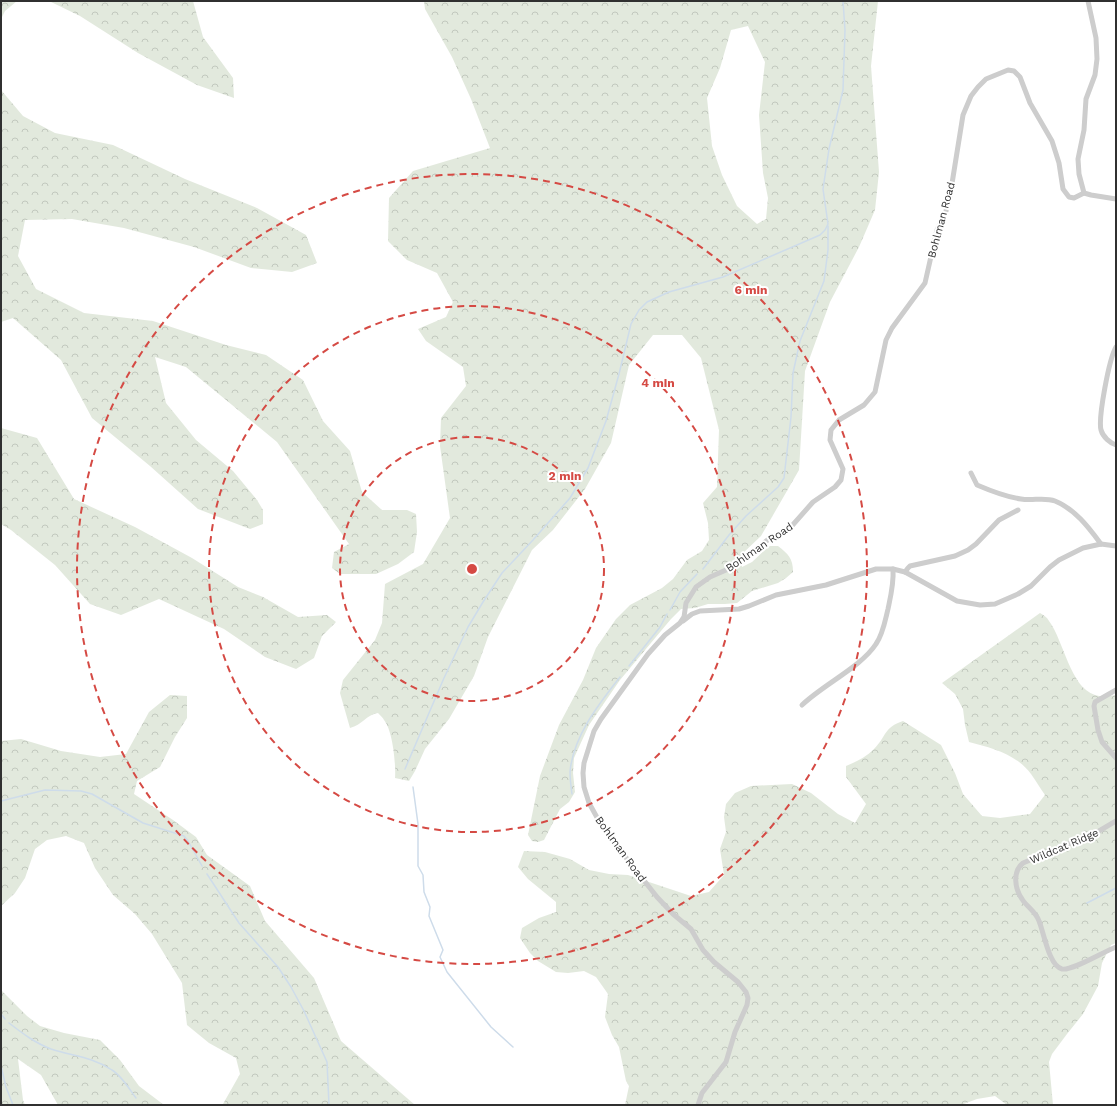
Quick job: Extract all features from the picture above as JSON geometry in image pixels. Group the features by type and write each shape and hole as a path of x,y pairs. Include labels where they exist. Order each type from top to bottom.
{"street":[{"path":"1088,1 1096,38 1097,59 1095,75 1086,99 1084,130 1078,159 1079,174 1084,193 1116,199"},
{"name":"Bohlman Road","path":"698,1105 702,1094 726,1062 735,1032 747,1005 748,998 746,992 738,982 714,962 703,950 684,922 673,914 657,898 613,842 599,821 589,803 584,787 584,762 590,742 601,719 648,654 665,635 680,623 684,617 686,603 690,594 696,587 710,577 732,567 770,538 790,528 813,502 835,487 841,480 843,469 830,440 831,430 837,422 864,405 875,392 886,340 892,328 925,283 937,230 946,211 950,196 964,116 971,96 982,82 989,77 1006,70 1012,70 1018,74 1030,103 1052,141 1059,163 1064,192 1068,197 1074,198 1084,193"},
{"path":"1116,347 1108,368 1101,424 1103,434 1107,439 1116,445"},
{"path":"971,473 977,485 990,490 1020,499 1053,500 1065,505 1090,529 1101,544"},
{"path":"905,572 910,566 956,556 968,550 976,544 999,520 1018,510"},
{"path":"680,623 692,614 700,611 749,606 776,595 826,585 876,569 893,569 905,572 957,601 980,606 995,604 1018,594 1031,586 1059,560 1083,548 1101,544 1116,546"},
{"path":"802,705 858,663 876,644 884,627 894,577 893,569"},
{"path":"1116,690 1095,702 1094,706 1098,730 1102,742 1116,758"},
{"name":"Wildcat Ridge","path":"1116,821 1100,831 1023,863 1020,866 1016,876 1018,890 1022,899 1038,919 1051,957 1056,965 1061,969 1071,968 1116,947"}],"green space":[{"path":"1,1 17,1 5,11 1,19"},
{"path":"49,1 193,1 203,37 233,78 234,98 197,85 138,53 80,16"},
{"path":"424,1 878,1 871,66 879,172 875,210 859,247 830,302 805,371 799,470 761,536 741,555 742,567 752,562 769,546 778,546 785,551 791,560 793,572 778,583 752,591 737,603 708,604 695,608 681,609 671,619 620,680 589,725 574,758 573,773 575,792 569,802 560,809 544,840 538,842 532,841 528,835 540,776 559,725 583,680 596,648 616,619 630,605 662,588 673,579 687,560 702,551 709,540 708,523 703,503 717,487 719,430 701,358 682,335 653,335 629,365 611,443 585,489 553,530 532,550 488,637 474,676 449,719 425,749 409,781 395,778 392,740 384,719 378,713 374,714 358,725 350,728 340,693 343,680 375,640 382,623 385,584 423,564 450,518 440,446 441,418 466,386 463,367 426,341 418,329 446,317 453,302 437,273 407,260 388,241 389,198 413,171 490,148 471,99 452,57 425,9","holes":["748,26 765,62 759,115 763,173 768,198 766,219 757,224 737,206 722,175 712,146 707,98 720,68 731,30"]},
{"path":"1,90 23,116 55,133 113,145 185,179 257,208 306,235 317,263 292,272 251,268 194,247 124,228 72,219 25,220 18,256 36,289 84,313 153,321 226,345 266,355 303,380 323,421 350,451 362,492 382,510 407,510 416,514 417,532 414,552 398,564 376,574 340,574 332,568 334,552 349,544 277,442 186,367 155,357 166,403 196,440 233,471 257,500 263,510 263,524 250,529 198,509 150,466 92,418 61,360 13,318 1,322"},
{"path":"1,428 37,438 74,499 135,527 192,558 238,587 263,597 298,617 327,615 336,622 322,636 314,658 296,669 265,657 224,629 159,599 121,615 90,604 55,565 11,530 1,524"},
{"path":"1040,613 1047,618 1054,630 1079,683 1086,690 1095,695 1116,695 1116,943 1111,945 1102,963 1098,986 1083,1014 1052,1054 1049,1062 1053,1105 1007,1105 995,1096 977,1099 961,1105 625,1105 629,1086 626,1081 619,1047 612,1035 605,1017 608,994 596,977 584,971 568,973 556,972 538,961 530,953 520,938 522,928 539,918 556,912 556,902 528,879 518,867 524,851 545,852 570,859 589,870 609,874 628,875 691,896 709,892 724,875 720,849 726,832 724,817 726,804 735,793 751,786 792,784 811,793 838,814 855,823 866,804 846,777 846,766 868,754 878,745 892,726 903,721 941,745 955,773 963,794 982,816 1000,818 1030,814 1045,795 1033,777 1025,767 1011,757 995,749 969,742 963,709 955,694 942,683"},
{"path":"170,695 187,696 187,718 175,737 160,767 137,781 134,794 196,837 207,855 250,886 265,921 314,978 341,1041 415,1105 218,1105 223,1104 240,1074 236,1058 209,1043 187,1025 182,983 152,934 135,914 113,895 95,868 84,843 66,836 47,840 35,849 25,878 15,893 1,906 1,741 21,739 61,751 100,757 126,754 149,712"},
{"path":"1,990 27,1016 40,1026 64,1033 100,1040 120,1060 139,1086 164,1105 58,1105 41,1075 18,1059 23,1100 25,1105 1,1105"}],"waterway":[{"path":"405,769 444,678 468,627 483,602 502,573 570,498 588,468 606,421 631,324 639,310 647,302 669,292 723,277 820,235 825,230 828,224 823,189 829,149 843,90 845,30 843,1"},
{"path":"703,569 729,535 746,516 778,487 784,478 791,417 793,373 800,341 824,281 828,250 828,226"},
{"path":"670,610 680,592 697,574"},
{"path":"629,666 660,627 667,614"},
{"path":"572,794 570,772 576,746 588,721 620,677"},
{"path":"413,787 418,824 418,866 423,875 424,892 430,907 429,916 443,950 440,957 447,972 491,1027 513,1047"},
{"path":"1,801 45,790 81,791 92,794 143,823 184,836 202,866"},
{"path":"207,874 239,923 278,967 304,1011 327,1062 329,1105"},
{"path":"1087,903 1116,888"},
{"path":"1,1014 5,1019"},
{"path":"9,1023 29,1038 45,1047 90,1059 105,1066 119,1075 136,1098"},
{"path":"1,1066 6,1087 13,1105"}]}
